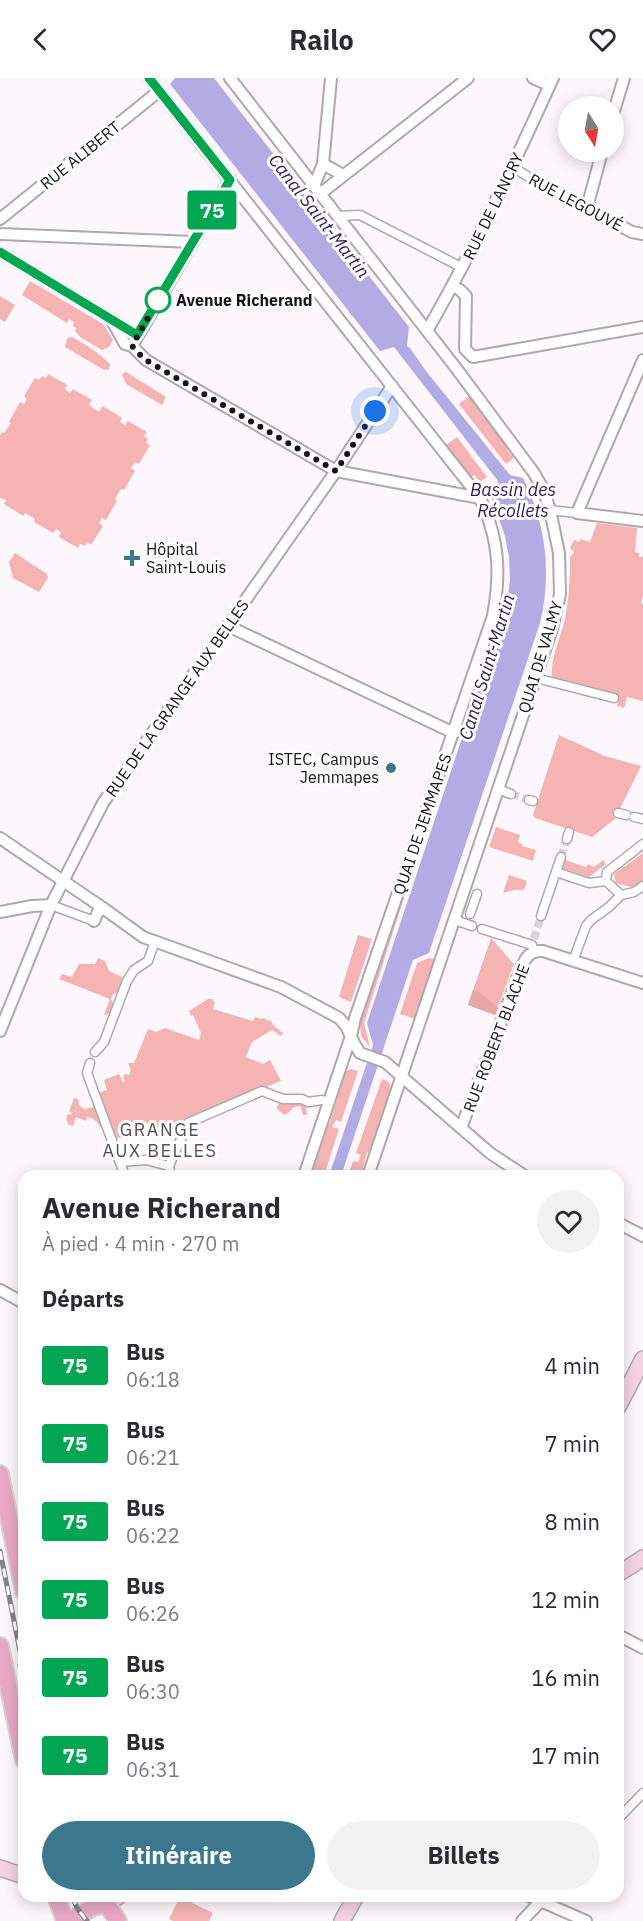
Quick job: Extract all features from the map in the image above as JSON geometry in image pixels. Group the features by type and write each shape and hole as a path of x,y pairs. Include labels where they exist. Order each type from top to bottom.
{"main road":[{"path":"624,1395 643,1359"},
{"path":"0,1474 18,1562"},
{"path":"624,1570 643,1558"},
{"path":"0,1646 18,1732"},
{"path":"0,1868 18,1874"},
{"path":"58,1902 65,1921"},
{"path":"70,1921 103,1902"},
{"path":"93,1921 101,1915 108,1902"},
{"path":"110,1902 118,1921"},
{"path":"342,1921 353,1902"}],"street":[{"name":"QUAI DE JEMMAPES","path":"149,78 480,498 490,521 496,547 499,573 493,616 355,1018 306,1170"},
{"name":"QUAI DE VALMY","path":"230,78 528,463 543,489 560,553 560,594 552,629 370,1170"},
{"path":"317,190 323,164 331,78"},
{"path":"317,190 343,175 468,78"},
{"path":"533,78 551,82"},
{"path":"619,96 624,78"},
{"name":"RUE DE LANCRY","path":"427,331 463,268 551,82"},
{"name":"RUE ALIBERT","path":"0,219 153,96 157,89"},
{"path":"590,207 589,200 599,162"},
{"path":"323,164 343,175"},
{"name":"RUE LEGOUVÉ","path":"511,166 553,192 590,207 592,211 632,232 643,234"},
{"path":"134,340 230,180"},
{"path":"338,216 360,215 463,268"},
{"path":"0,234 193,242"},
{"path":"0,252 111,319 134,340 146,360 336,471 480,498"},
{"path":"453,286 466,296 465,349 473,357 643,327"},
{"path":"577,513 643,360"},
{"name":"RUE DE LA GRANGE AUX BELLES","path":"0,1031 51,905 103,803 336,471 392,386"},
{"path":"550,510 643,521"},
{"path":"228,626 454,733"},
{"path":"536,678 614,698"},
{"path":"498,789 511,794"},
{"path":"0,838 143,937 295,993 339,1018 346,1026 360,1053 385,1062 490,1153 516,1170"},
{"path":"606,881 607,872 643,844"},
{"path":"541,916 561,857"},
{"path":"557,869 589,883 606,881 621,895"},
{"path":"573,961 586,926 591,920 621,895 634,892 643,886"},
{"path":"455,920 469,920 477,894"},
{"path":"0,912 51,905 94,921 98,912 103,908"},
{"path":"482,929 533,945 543,951 573,961 643,982"},
{"path":"95,1052 104,1042 127,981 134,970 148,961 155,941"},
{"name":"RUE ROBERT BLACHE","path":"461,1128 522,966 533,945"},
{"path":"90,1064 87,1073 123,1170"},
{"path":"170,1170 169,1166 188,1123 262,1091 283,1099 302,1099 308,1102 322,1100"},
{"path":"121,1162 146,1160 169,1166"},
{"path":"624,1226 643,1236"},
{"path":"0,1290 18,1300"},
{"path":"624,1638 643,1648"},
{"path":"624,1813 643,1793"},
{"path":"522,1921 540,1902"},
{"path":"549,1902 586,1921"}],"shaded area":[{"path":"30,281 103,324 113,340 109,347 102,350 80,337 73,326 74,322 69,319 67,323 22,295"},
{"path":"0,296 15,305 5,322 0,319"},
{"path":"72,337 101,356 110,364 109,369 104,370 65,347 67,338"},
{"path":"126,372 166,397 162,405 126,384 122,374"},
{"path":"48,374 67,385 65,389 70,393 73,389 92,400 89,405 99,412 103,406 122,418 120,422 125,425 128,421 147,432 144,436 148,439 146,443 150,445 139,464 135,462 131,468 135,471 124,490 121,489 115,499 117,501 106,520 102,518 99,523 103,526 91,545 87,542 85,546 80,544 78,548 59,537 61,532 56,529 53,533 34,522 35,519 25,513 23,516 4,504 6,500 0,498 0,435 11,423 9,422 20,402 24,404 27,399 24,396 35,378 39,380 42,376 46,378"},
{"path":"469,396 510,448 507,450 514,458 506,464 459,404"},
{"path":"457,437 487,477 480,482 474,475 471,477 446,445"},
{"path":"597,523 637,528 635,552 639,553 639,557 643,557 641,603 643,604 643,701 627,697 624,708 617,706 619,695 552,679 554,656 565,619 570,557 574,552 570,548 574,540 590,542"},
{"path":"15,553 47,574 48,578 39,592 13,578 9,562"},
{"path":"559,735 605,756 641,766 615,819 592,837 535,818 533,815"},
{"path":"496,827 520,835 518,842 522,846 536,850 533,861 489,847"},
{"path":"643,853 643,883 635,888 616,883 614,874"},
{"path":"565,860 586,867 588,864 594,867 603,860 606,864 589,877 562,868"},
{"path":"509,875 527,881 524,890 503,893"},
{"path":"402,897 404,898 364,1023 370,1047 361,1036 360,1021"},
{"path":"358,935 372,939 351,1002 339,997"},
{"path":"491,938 514,964 495,1015 468,1005"},
{"path":"98,958 105,961 109,971 122,977 123,982 119,992 113,994 111,999 114,1005 106,1015 104,1015 110,999 59,979 62,974 72,977 79,964 95,964"},
{"path":"429,958 435,959 415,1019 400,1014 417,963"},
{"path":"473,990 479,992 498,1008 495,1015 468,1005"},
{"path":"208,999 213,999 215,1002 213,1009 253,1021 255,1017 263,1018 272,1022 283,1033 281,1036 272,1030 252,1042 246,1057 263,1064 270,1060 281,1081 174,1127 143,1122 138,1124 131,1136 117,1138 98,1093 107,1090 104,1080 119,1074 123,1082 125,1081 123,1077 125,1074 129,1075 131,1070 128,1063 134,1063 148,1029 156,1032 165,1028 199,1040 201,1033 189,1011"},
{"path":"351,1069 358,1071 341,1122 336,1120 332,1127 339,1129 326,1170 312,1170 327,1125 329,1125 346,1071"},
{"path":"382,1079 389,1082 391,1088 362,1170 350,1170 353,1161 358,1162 361,1155 356,1153"},
{"path":"74,1098 78,1099 79,1105 84,1109 94,1107 97,1109 103,1126 101,1128 96,1121 87,1117 86,1121 76,1117 73,1126 68,1124 66,1118 72,1113 69,1111"},
{"path":"299,1101 306,1106 306,1115 303,1115 300,1106 294,1107 284,1115 277,1109 281,1102"},
{"path":"178,1902 190,1902 213,1913 209,1921 169,1919"}],"water":[{"path":"175,78 214,78 409,327 407,346 426,371 510,475 523,478 537,513 545,549 546,586 540,623 429,953 413,960 343,1170 331,1170 373,1045 367,1023 507,603 510,580 509,557 505,536 492,499 498,481 394,347 380,351 170,84"}],"tunnel":[{"path":"511,794 529,800"},
{"path":"561,857 567,839"},
{"path":"534,939 541,916"}],"railway":[{"path":"0,1551 18,1641"},
{"path":"74,1902 87,1921"}],"bus line":[{"name":"75","path":"0,252 137,335 230,180 149,78"}],"place":[{"name":"Avenue Richerand","path":"158,300"},
{"name":"Hôpital Saint-Louis","path":"132,558"},
{"name":"ISTEC, Campus Jemmapes","path":"391,768"}],"district":[{"name":"GRANGE AUX BELLES","path":"160,1140"}],"route":[{"path":"158,300 132,346 144,359 336,471 375,411"}],"water label":[{"name":"Canal Saint-Martin","path":"319,216"},
{"name":"Bassin des Récollets","path":"513,500"},
{"name":"Canal Saint-Martin","path":"487,667"}]}
